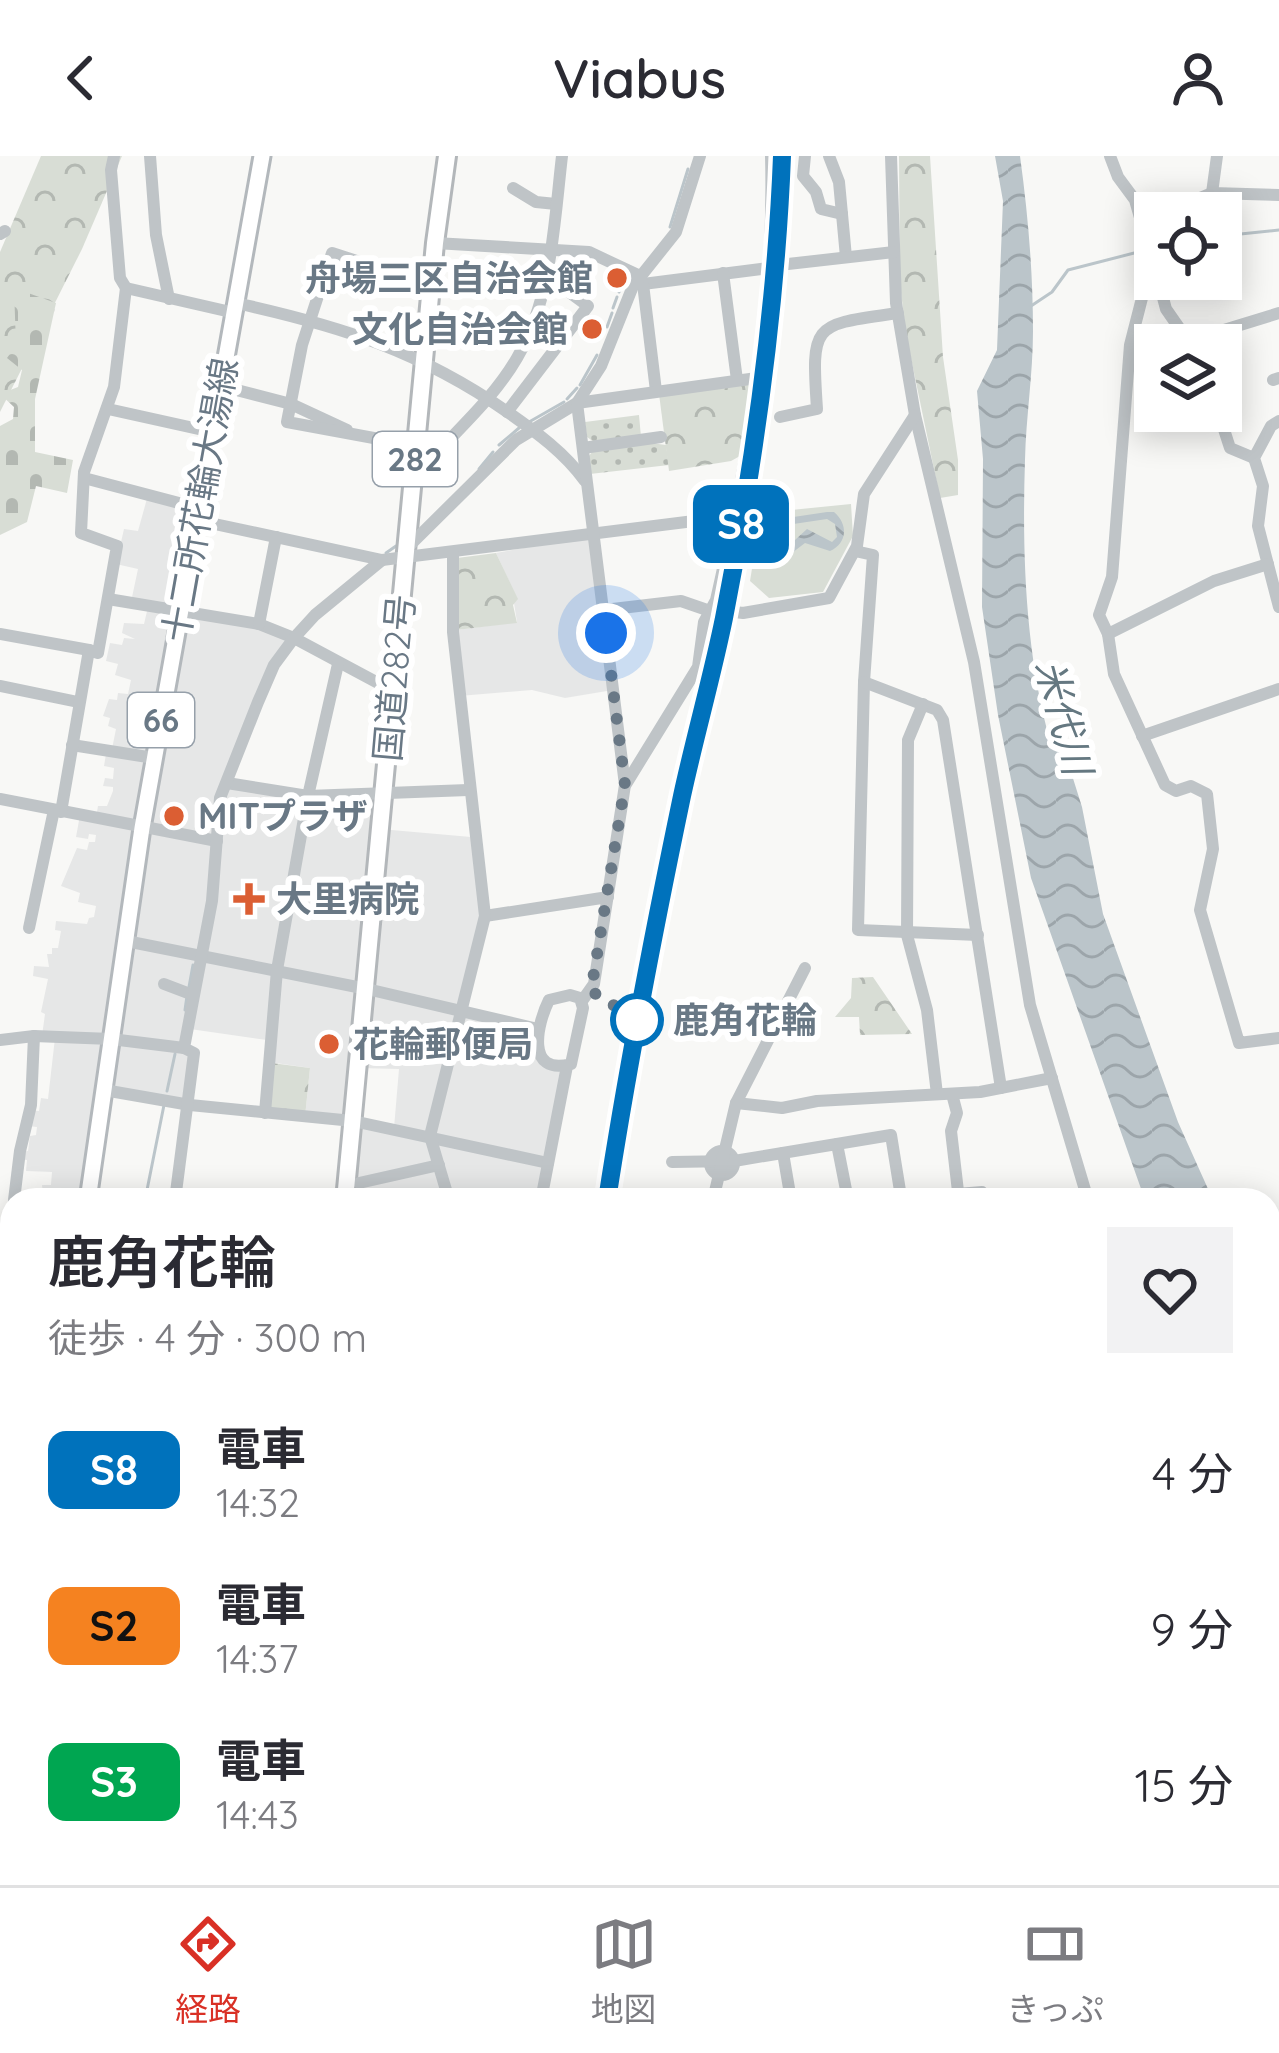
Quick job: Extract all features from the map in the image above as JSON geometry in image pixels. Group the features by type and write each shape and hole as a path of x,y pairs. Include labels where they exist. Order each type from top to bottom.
{"highway":[{"name":"国道282号","path":"350,1188 382,795 447,156"}],"main road":[{"name":"十二所花輪大湯線","path":"90,1188 142,828 262,156"}],"street":[{"path":"0,634 98,653 118,546 81,533 84,478 108,409 126,288 120,278 111,170 114,156"},
{"path":"150,156 156,235 169,298"},
{"path":"450,439 519,356 547,276 562,156"},
{"path":"543,1188 582,1000 594,984 625,785 577,403 601,366 627,295 676,232 700,156"},
{"path":"625,785 698,668 704,622 716,600 757,378 770,268 771,156"},
{"path":"805,156 803,176 816,192 821,209 842,214"},
{"path":"830,156 839,182 846,257"},
{"path":"891,156 898,313 915,416 960,592 1030,1005 1084,1188"},
{"path":"1110,156 1134,200"},
{"path":"1212,192 1217,156"},
{"path":"513,188 536,202 556,204"},
{"path":"1242,194 1279,195"},
{"path":"435,243 589,252 641,280 770,268"},
{"path":"788,264 894,252"},
{"path":"416,446 287,422 310,320 332,253 431,285"},
{"path":"723,273 737,380"},
{"path":"507,412 588,306 547,276"},
{"path":"641,280 656,391"},
{"path":"126,288 310,320 425,360 534,430 589,487"},
{"path":"1144,300 1130,345 1112,578 1099,615 1108,634 1114,674 1170,789 1192,786 1207,794 1213,850 1200,910 1239,1043 1279,1038"},
{"path":"780,417 818,410 814,353 828,327 898,313"},
{"path":"1242,326 1279,314"},
{"path":"406,553 516,440 577,403 757,378"},
{"path":"221,386 291,404"},
{"path":"108,409 212,432"},
{"path":"604,610 680,601 743,613 829,598 855,551 864,494 915,416"},
{"path":"1254,458 1271,426 1279,421"},
{"path":"1225,432 1230,448 1254,458 1262,476 1258,526 1279,607"},
{"path":"583,448 661,437"},
{"path":"84,478 276,537 382,560"},
{"path":"184,1048 220,798 274,665 315,614 382,560 406,553 453,553 734,516"},
{"path":"259,624 276,537"},
{"path":"855,551 872,555 858,930 978,935"},
{"path":"445,1188 430,1136 485,916 453,632 453,553"},
{"path":"1108,634 1214,581 1268,565"},
{"path":"108,599 259,624 393,691"},
{"path":"29,928 72,746 89,650"},
{"path":"265,1113 277,970 308,796 338,664"},
{"path":"864,682 937,710 943,720 1001,1088"},
{"path":"1,686 79,702"},
{"path":"1142,736 1279,689"},
{"path":"923,704 908,740 907,935 927,1010 937,1094"},
{"path":"72,746 154,758"},
{"path":"227,783 308,796 468,790"},
{"path":"0,799 213,840"},
{"path":"485,916 608,897"},
{"path":"126,941 201,953 538,1029"},
{"path":"716,1188 736,1103 806,968"},
{"path":"164,984 190,994"},
{"path":"567,1066 552,1064 542,1055 536,1040 538,1029 545,1006 554,997 570,995 582,1000"},
{"path":"15,1188 31,1105 34,1036"},
{"path":"0,1040 34,1036 111,1039 194,1053 177,1188"},
{"path":"362,1037 405,1043"},
{"path":"736,1103 782,1108 818,1101 952,1094 1052,1078"},
{"path":"104,1090 190,1105 353,1121 548,1163"},
{"path":"952,1094 957,1113 951,1131 957,1188"},
{"path":"672,1162 722,1162 891,1135 900,1188"},
{"path":"837,1144 846,1188"},
{"path":"783,1153 789,1188"},
{"path":"356,1188 353,1182 439,1165"}],"shaded area":[{"path":"148,495 198,508 179,613 259,624 294,638 274,665 228,783 308,796 383,795 380,829 471,837 481,918 460,1012 538,1029 546,1060 567,1066 543,1188 346,1188 353,1121 305,1117 310,1068 269,1062 277,970 201,954 184,1047 194,1053 190,1105 104,1090 85,1188 42,1188 51,1185 52,1172 26,1171 27,1160 19,1159 19,1152 28,1151 30,1136 36,1135 37,1127 27,1126 29,1110 39,1111 41,1098 48,1099 55,1038 42,1036 48,979 33,976 34,966 49,967 47,954 58,948 61,931 55,930 56,921 87,924 94,917 96,906 78,902 80,893 61,886 77,848 87,850 89,842 95,842 96,835 76,837 80,815 96,818 98,806 107,806 113,791 103,786 105,778 113,779 114,768 104,766 116,729 103,716 109,699 128,694 131,680 115,675 118,664 106,661 110,643 122,645 124,638 135,639 122,633 124,623 144,624 148,607 131,602 138,569 116,564 124,529 138,531","holes":["359,1068 399,1069 394,1128 353,1120"]},
{"path":"596,535 613,690 565,698 532,690 459,696 456,630 517,622 517,598 496,553"},
{"path":"203,961 274,974 267,1040 190,1029"}],"green space":[{"path":"41,156 122,156 82,249 0,412 0,252"},
{"path":"899,156 930,156 943,357 958,460 958,495 940,498 900,284"},
{"path":"14,288 56,303 35,399 35,452 73,460 67,493 36,486 27,522 0,535 0,426 13,419 14,407 0,394 18,387 22,370 7,358 16,345"},
{"path":"752,381 740,456 669,471 659,394"},
{"path":"639,415 641,437 594,442 587,437 585,422"},
{"path":"666,445 669,465 590,474 588,457 593,451"},
{"path":"851,504 853,536 823,592 769,598 750,581 761,513"},
{"path":"496,553 518,599 513,605 517,623 456,630 457,558"},
{"path":"873,977 912,1034 860,1035 859,1017 835,1017 851,998 852,978"},
{"path":"272,1063 310,1068 305,1117 268,1114"}],"water":[{"name":"米代川","path":"995,156 1020,156 1033,331 1025,460 1025,567 1042,710 1051,744 1060,737 1082,807 1103,914 1178,1122 1208,1188 1141,1188 1031,878 982,607 983,459 977,391 997,350 1003,201"},
{"path":"834,512 842,522 843,538 830,551 805,543 784,559 771,554 768,541 780,519","holes":["827,519 835,524 837,537 832,542 807,529 783,551 776,548 780,526"]}],"waterway":[{"path":"670,227 688,169"},
{"path":"1242,234 1279,230"},
{"path":"1031,306 1052,292 1068,270 1134,253"},
{"path":"619,292 628,276"},
{"path":"613,308 617,297"},
{"path":"607,327 612,313"},
{"path":"580,385 597,355"},
{"path":"567,399 577,388"},
{"path":"529,422 564,402"},
{"path":"499,445 519,428"},
{"path":"479,469 493,452"},
{"path":"386,553 396,546"},
{"path":"189,987 193,965"},
{"path":"185,1010 187,996"},
{"path":"167,1091 175,1054"},
{"path":"147,1188 164,1105"}],"railway":[{"path":"609,1188 757,420 782,156"}],"train":[{"name":"S8","path":"609,1188 650,953 748,487 767,367 782,156"}],"place":[{"name":"舟場三区自治会館","path":"617,278"},
{"name":"文化自治会館","path":"592,329"},
{"name":"MITプラザ","path":"174,816"},
{"name":"大里病院","path":"249,899"},
{"name":"鹿角花輪","path":"637,1020"},
{"name":"花輪郵便局","path":"329,1044"}],"route":[{"path":"606,633 625,785 591,991 637,1020"}]}
